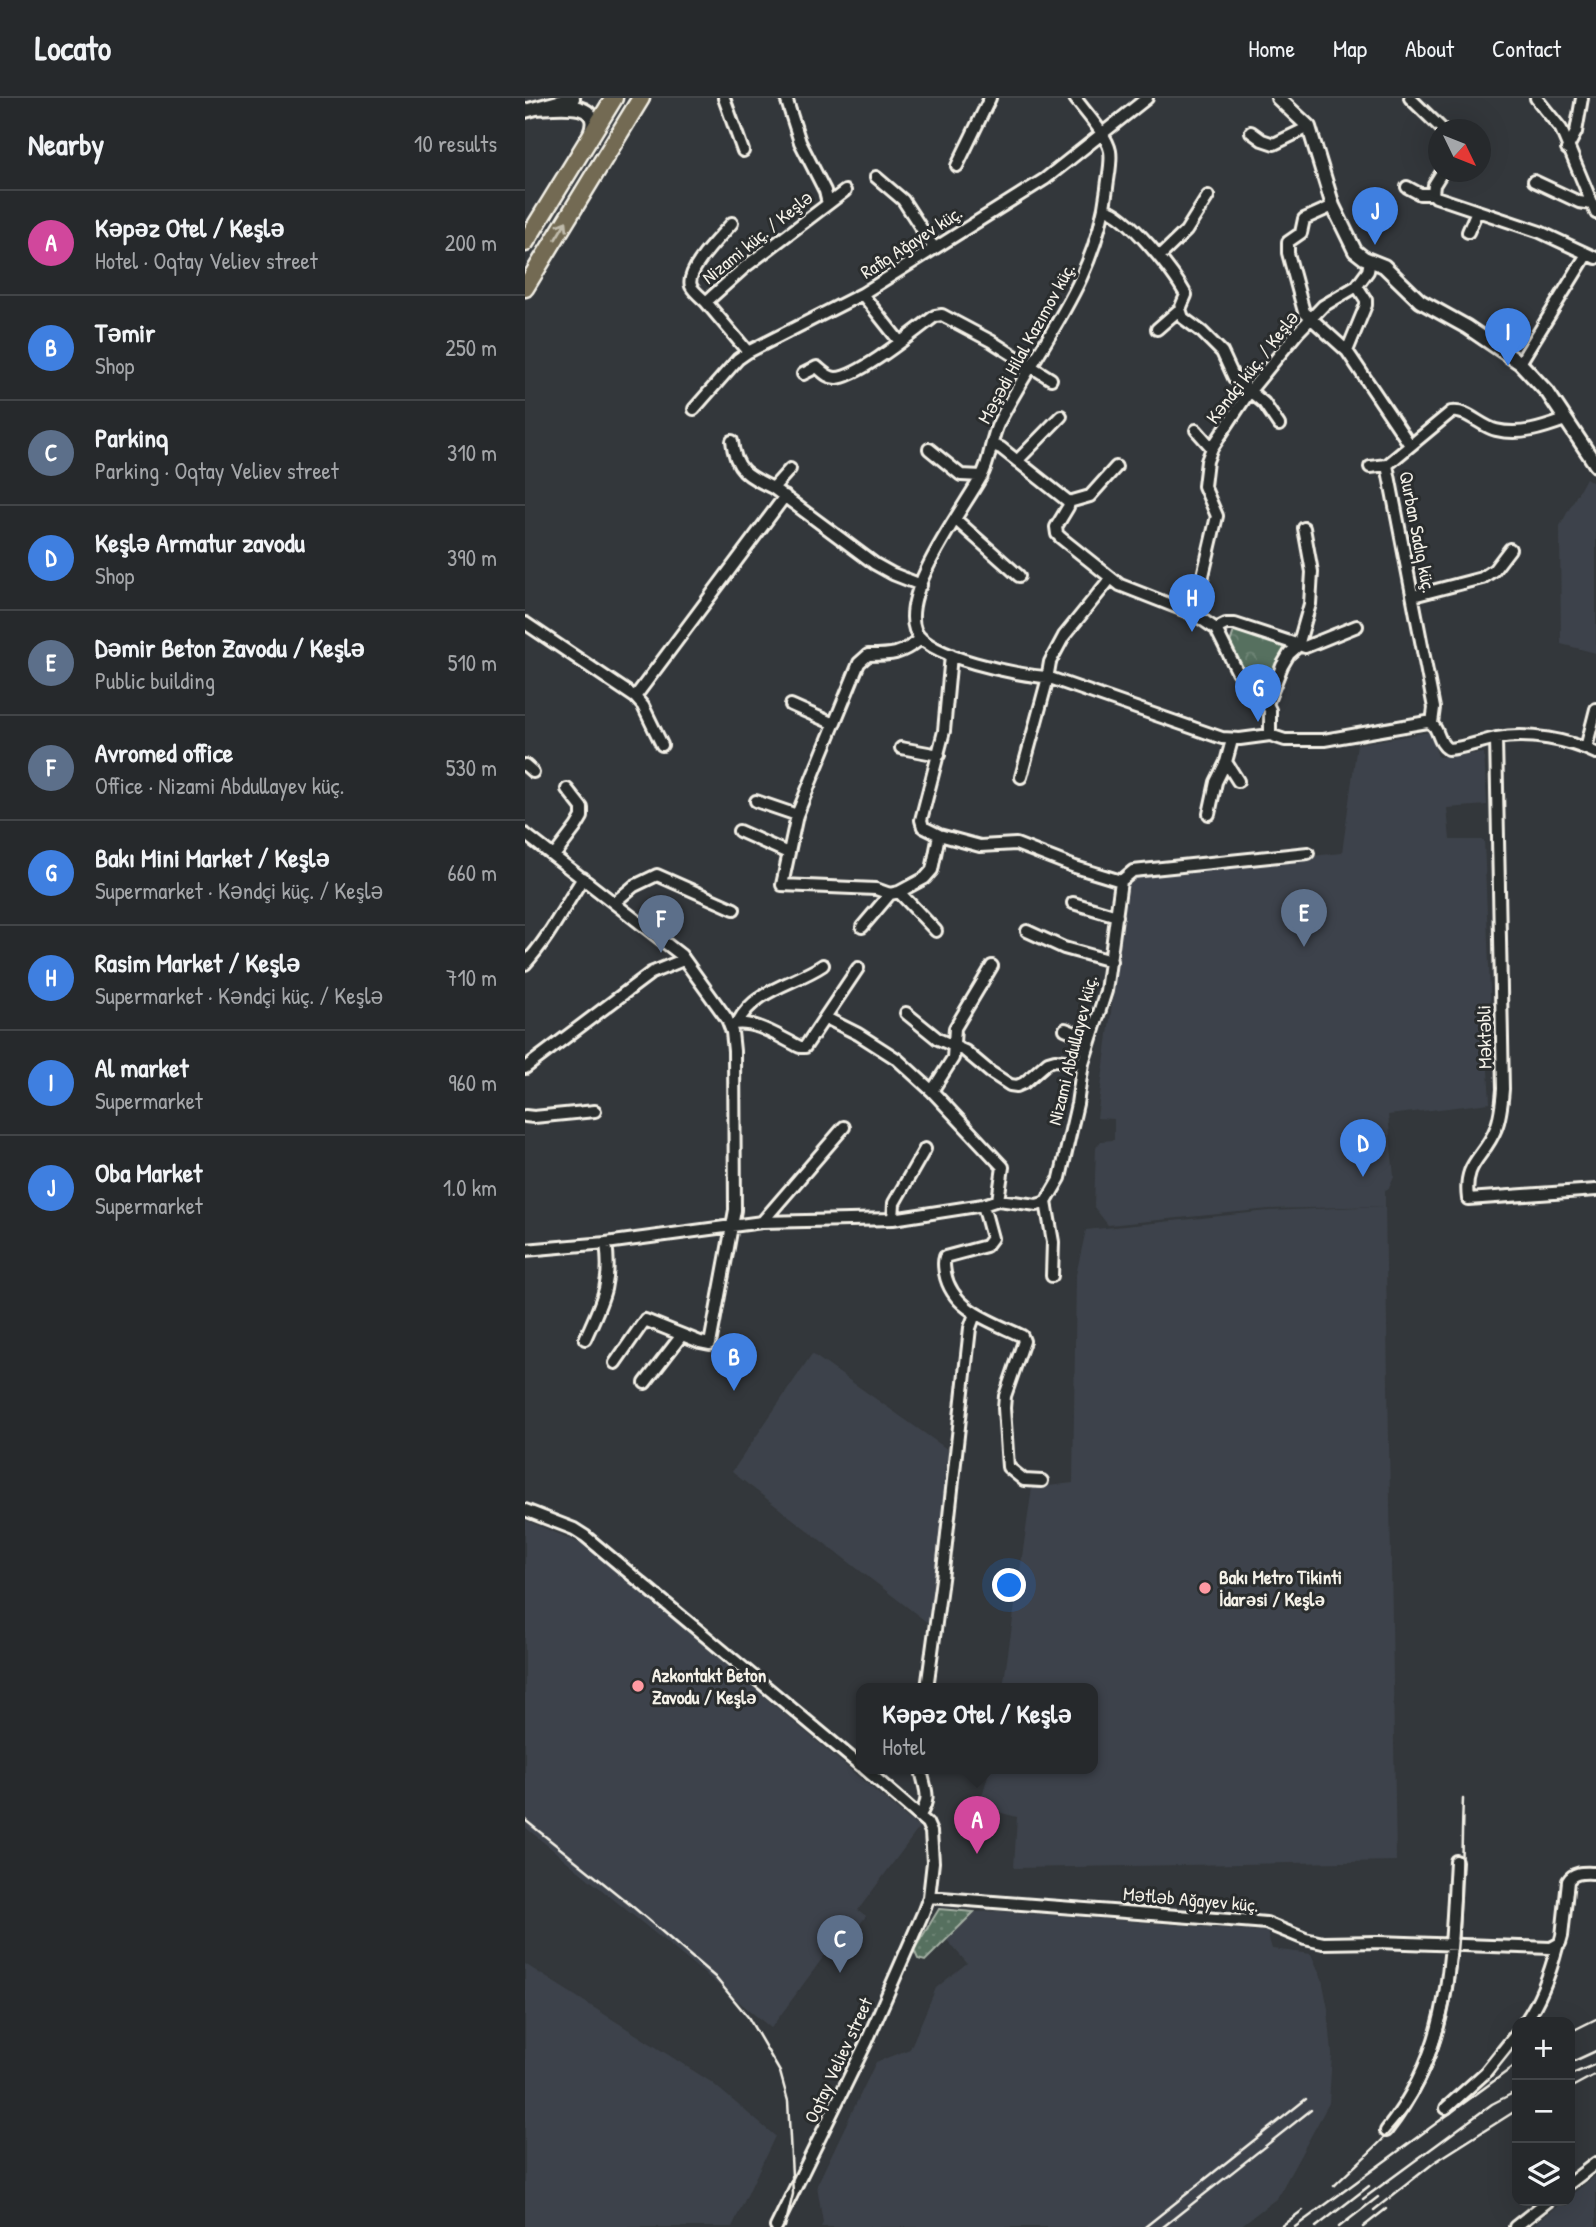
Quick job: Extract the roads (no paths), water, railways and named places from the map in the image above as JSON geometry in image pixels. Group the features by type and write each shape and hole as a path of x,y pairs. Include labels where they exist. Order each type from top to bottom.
{"main road":[{"path":"525,243 614,98"},
{"path":"525,288 641,98"}],"street":[{"path":"531,109 573,98"},
{"path":"724,98 743,151"},
{"name":"Nizami küç. / Keşlə","path":"748,352 706,302 745,267 828,204 800,142 786,98"},
{"path":"957,166 990,98"},
{"name":"Məşədi Hilal Kazımov küç.","path":"921,639 913,619 921,585 941,542 982,476 998,424 1086,273 1094,251 1105,209 1110,149 1075,98"},
{"name":"Rafiq Ağayev küç.","path":"694,409 738,359 748,352 862,294 1045,179 1147,98"},
{"path":"1278,98 1309,127 1333,206 1351,245 1370,261 1389,270 1420,301 1467,327 1520,363 1540,384 1596,465"},
{"path":"1410,98 1432,119"},
{"path":"1535,98 1557,123 1594,209"},
{"path":"1567,149 1576,132 1582,98"},
{"path":"531,109 572,107 589,113 593,126 584,147"},
{"path":"1251,132 1262,141 1275,144 1309,127"},
{"path":"876,177 903,201 934,248"},
{"path":"1534,181 1594,209"},
{"path":"1433,194 1436,182"},
{"path":"1407,187 1420,194 1433,194 1441,200 1540,232 1592,256 1520,363"},
{"path":"828,204 845,191"},
{"path":"1159,257 1186,231 1208,196"},
{"path":"1333,206 1304,219 1301,233 1288,242 1299,300 1310,319 1347,351 1410,445"},
{"path":"1105,209 1118,214 1159,257 1186,295 1180,309 1157,329"},
{"path":"1468,232 1477,211"},
{"path":"706,302 692,288 690,280 696,265 732,223"},
{"path":"1347,351 1366,305 1366,300 1357,286 1368,271 1370,261"},
{"name":"Kəndçi küç. / Keşlə","path":"1194,614 1217,516 1204,486 1212,447 1249,392 1310,319 1323,306 1357,286"},
{"path":"862,294 900,342"},
{"path":"1180,309 1183,318 1222,352 1231,373 1264,403 1279,425"},
{"path":"803,374 817,367 826,375 835,378 859,369 935,316 942,314 1051,379"},
{"name":"Qurban Sadıq küç.","path":"1432,723 1434,708 1387,465 1451,412 1462,412 1486,426 1507,432 1529,431 1565,420"},
{"path":"1017,461 1061,416"},
{"path":"1196,430 1212,447"},
{"path":"732,441 736,463 756,480 785,496 875,564 921,585"},
{"path":"993,445 1069,502"},
{"path":"929,449 961,475 982,476"},
{"path":"1370,467 1387,465"},
{"path":"1069,502 1090,496 1116,467"},
{"path":"773,488 790,469"},
{"path":"635,697 785,496"},
{"path":"1069,502 1057,523 1057,534 1110,579 1131,591 1194,614 1216,629 1237,671 1267,704 1270,710 1270,735"},
{"path":"955,520 1019,576"},
{"path":"1267,704 1282,666 1298,646 1310,604 1313,572 1304,528"},
{"path":"1413,596 1482,578 1494,570 1510,549"},
{"path":"1021,777 1050,662 1064,636 1110,579"},
{"path":"525,622 635,697 643,706 662,745"},
{"path":"1216,629 1226,624 1235,624 1298,646 1312,646 1336,633 1357,626"},
{"path":"936,931 895,893 876,889 782,885 797,815 859,663 864,657 894,655 905,651 921,639 951,655 1026,676 1047,677 1232,740 1270,735 1285,740 1324,740 1427,722 1436,728 1439,741 1448,749 1496,738 1526,736 1569,743 1591,751 1596,709"},
{"path":"951,655 947,711 939,755 921,820 923,827 939,835 980,846 1016,844 1121,881 1133,871 1308,853"},
{"path":"791,705 834,724"},
{"name":"Məktəbli","path":"1496,738 1503,1089 1497,1127 1466,1178 1468,1199 1596,1190"},
{"path":"1209,814 1216,782 1226,762 1232,740"},
{"path":"901,748 939,755"},
{"path":"1226,762 1238,781"},
{"path":"554,856 582,817 582,808 566,789"},
{"path":"756,801 797,815"},
{"path":"739,831 788,853"},
{"path":"525,834 666,942 734,1024"},
{"path":"862,928 895,893 914,886 932,870 939,835"},
{"path":"615,902 634,886 657,875 734,909"},
{"path":"525,964 550,934 583,878"},
{"name":"Nizami Abdullayev küç.","path":"1046,1202 1060,1178 1077,1104 1083,1063 1102,1007 1121,881"},
{"path":"1073,903 1117,916"},
{"path":"1027,931 1064,948 1111,961"},
{"path":"525,1068 651,974 683,960"},
{"path":"615,1363 645,1320 710,1344 733,1226 736,1190 734,1024 751,1005 767,993 807,976 823,965"},
{"path":"932,1091 948,1068 954,1047 955,1028 992,966"},
{"path":"734,1024 751,1024 803,1048 858,968"},
{"path":"906,1013 938,1039 965,1051 1010,1085 1024,1083 1048,1062 1055,1060 1083,1063"},
{"path":"825,1018 879,1047 932,1091 1003,1167 998,1200"},
{"path":"1065,1029 1090,1039"},
{"path":"525,1116 594,1111"},
{"path":"762,1222 844,1127"},
{"path":"893,1219 894,1203 925,1149"},
{"path":"525,1250 606,1243 762,1222 893,1219 998,1200 1037,1205 1046,1202 1053,1242 1052,1276"},
{"path":"982,1205 992,1238 986,1246 949,1254 943,1261 948,1287 957,1299 975,1314 1022,1336 1024,1341 1005,1396 1008,1467 1024,1480 1042,1480"},
{"path":"585,1339 607,1286 610,1268 606,1243"},
{"path":"928,1683 970,1328 975,1314"},
{"path":"645,1383 681,1335"},
{"name":"Oqtay Veliev street","path":"525,1510 585,1536 856,1761"},
{"name":"Oqtay Veliev street","path":"776,2227 872,2029 929,1897 933,1862 932,1841 927,1823 871,1774"},
{"path":"920,1815 927,1800 927,1784 922,1774"},
{"path":"1385,2131 1410,2097 1432,2049 1445,1997 1456,1861"},
{"path":"1528,2017 1543,1991 1562,1936 1567,1881 1576,1873 1596,1873"},
{"name":"Mətləb Ağayev küç.","path":"929,1897 1266,1923 1305,1939 1323,1943 1557,1947"},
{"path":"1446,2108 1485,2073 1512,2040"},
{"path":"1575,2179 1596,2162"},
{"path":"1515,2227 1542,2206"}],"railway":[{"path":"1334,2186 1385,2137 1411,2105 1429,2072 1442,2035 1451,1997 1460,1916 1463,1799"},
{"path":"525,1820 715,1977 748,2017 780,2072 788,2101 793,2194 785,2227"},
{"path":"1575,2030 1596,2019"},
{"path":"1575,2061 1596,2051"},
{"path":"1575,2073 1596,2064"},
{"path":"1295,2227 1512,2068"},
{"path":"1575,2085 1596,2074"},
{"path":"1363,2199 1492,2104 1512,2094"},
{"path":"1145,2227 1306,2099"},
{"path":"1163,2227 1311,2110"},
{"path":"1374,2210 1435,2162 1512,2113"},
{"path":"1316,2227 1369,2186"},
{"path":"1339,2227 1378,2197"},
{"path":"1363,2227 1386,2209"},
{"path":"1280,2227 1303,2210"}],"place":[{"name":"Oba Market","path":"1375,245"},
{"name":"Al market","path":"1508,366"},
{"name":"Rasim Market / Keşlə","path":"1192,632"},
{"name":"Bakı Mini Market / Keşlə","path":"1258,722"},
{"name":"Dəmir Beton Zavodu / Keşlə","path":"1304,947"},
{"name":"Avromed office","path":"661,953"},
{"name":"Keşlə Armatur zavodu","path":"1363,1177"},
{"name":"Təmir","path":"734,1391"},
{"name":"Bakı Metro Tikinti İdarəsi / Keşlə","path":"1205,1588"},
{"name":"Azkontakt Beton Zavodu / Keşlə","path":"638,1686"},
{"name":"Kəpəz Otel / Keşlə","path":"977,1854"},
{"name":"Parkinq","path":"840,1973"}]}
